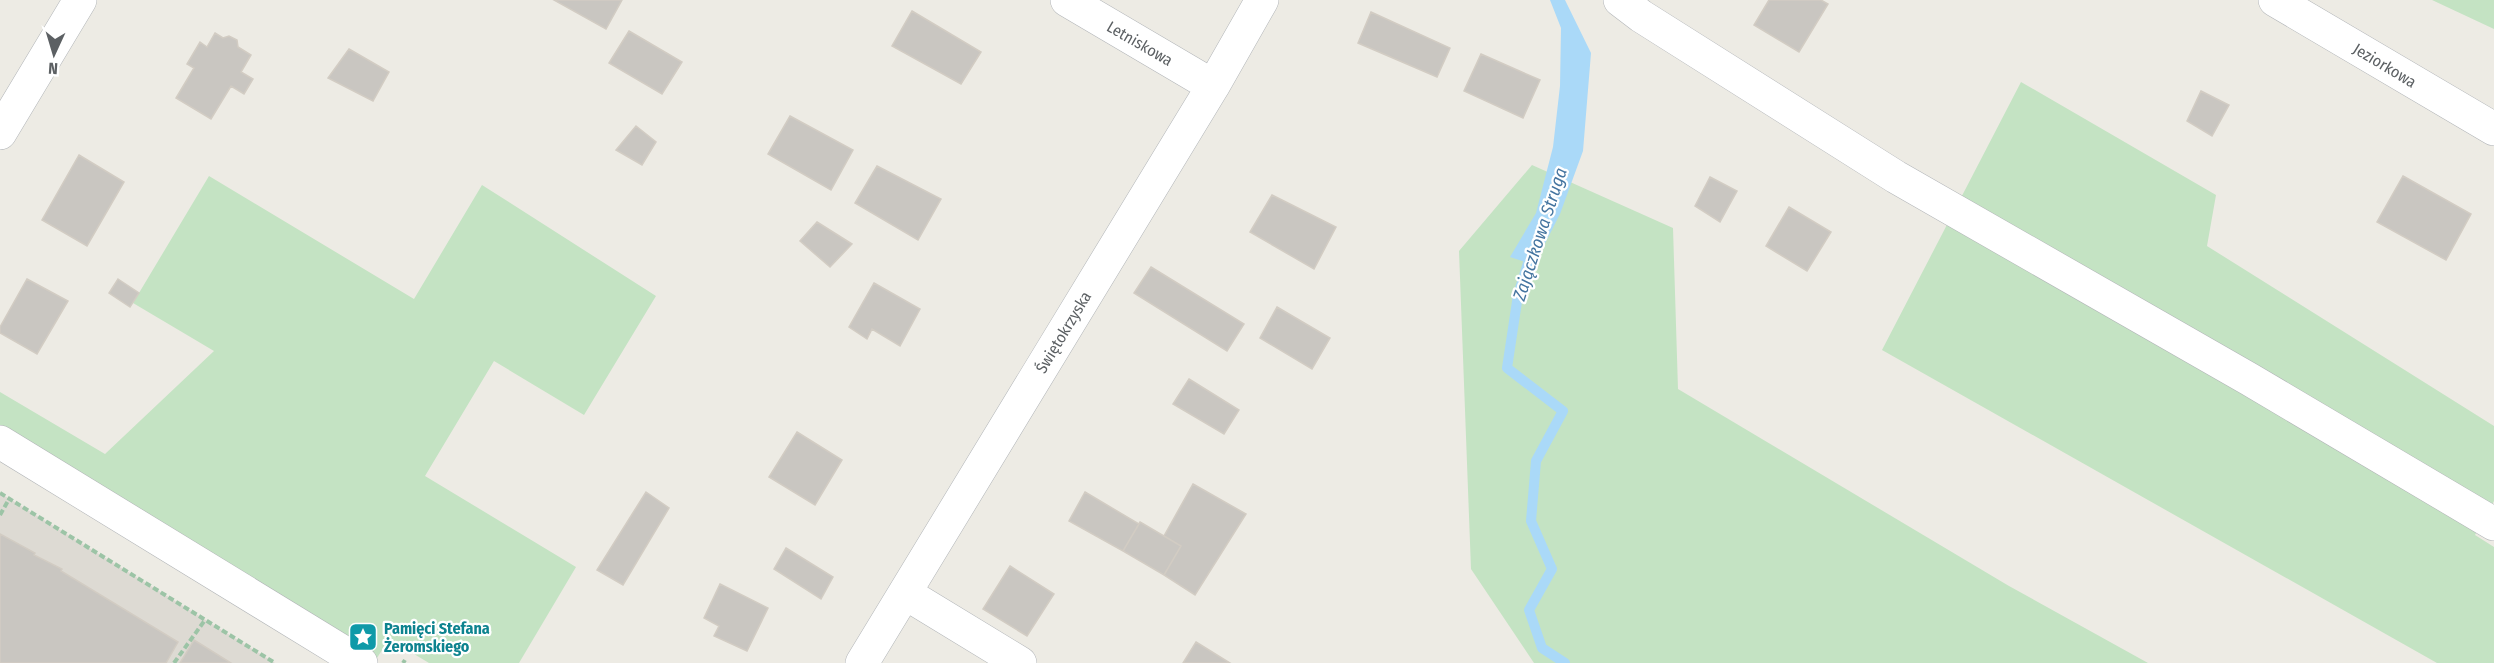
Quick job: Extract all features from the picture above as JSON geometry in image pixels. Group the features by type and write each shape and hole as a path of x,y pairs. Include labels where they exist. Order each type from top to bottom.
{"street":[{"path":"0,133 80,0"},
{"name":"Letniskowa","path":"1067,0 1214,86"},
{"name":"Świętokrzyska","path":"862,663 1214,86 1262,0"},
{"path":"1620,0 1641,16 1896,177 2249,379 2494,524"},
{"name":"Jeziorkowa","path":"2275,0 2494,129"},
{"path":"0,442 361,663"},
{"path":"905,592 1020,663"}],"path":[{"path":"0,493 274,663"},
{"path":"0,515 9,499"},
{"path":"174,663 205,620"}],"shaded area":[{"path":"0,493 167,596 275,663 0,663"}],"green space":[{"path":"2432,0 2494,0 2494,29"},
{"path":"2021,82 2216,195 2207,246 2494,426 2494,501 2475,535 2494,547 2494,663 2437,663 1882,350"},
{"path":"1532,165 1673,228 1678,389 2009,586 2148,663 1534,663 1471,569 1459,251"},
{"path":"209,176 414,299 482,185 656,296 584,415 494,361 425,476 576,567 519,663 429,663 389,639 377,658 361,649 367,637 360,633 354,644 0,427 0,392 105,454 214,351 133,303"}],"water":[{"path":"1550,0 1565,0 1591,53 1583,151 1560,214 1534,265 1510,257 1536,213 1553,147 1560,86 1561,28"}],"building":[{"path":"554,0 622,0 606,29"},
{"path":"1769,0 1821,0 1828,4 1799,52 1754,25"},
{"path":"912,11 981,52 961,84 892,46"},
{"path":"1371,12 1450,48 1437,77 1358,43"},
{"path":"629,31 682,62 662,94 609,63"},
{"path":"215,33 223,38 229,36 237,40 238,47 251,55 241,72 253,79 244,94 231,86 211,119 176,98 194,68 187,64 200,42 207,47"},
{"path":"349,49 389,72 373,101 328,78"},
{"path":"1481,54 1540,80 1523,118 1464,91"},
{"path":"2201,91 2229,105 2212,136 2187,121"},
{"path":"790,116 853,150 831,190 768,154"},
{"path":"636,126 656,142 642,165 616,150"},
{"path":"79,155 124,182 87,246 42,220"},
{"path":"877,166 941,199 918,240 855,203"},
{"path":"2403,176 2471,214 2446,260 2377,222"},
{"path":"1710,177 1737,191 1720,222 1695,206"},
{"path":"1272,195 1336,227 1314,269 1250,232"},
{"path":"1789,207 1831,232 1807,271 1766,246"},
{"path":"817,222 852,244 830,267 800,241"},
{"path":"1151,267 1244,324 1227,351 1134,293"},
{"path":"27,279 68,301 37,354 0,333 0,327"},
{"path":"118,279 139,293 130,307 109,293"},
{"path":"874,283 920,309 900,346 872,329 867,339 849,327"},
{"path":"1277,307 1330,338 1312,369 1260,338"},
{"path":"1189,379 1239,410 1224,434 1173,404"},
{"path":"797,432 842,460 815,505 769,477"},
{"path":"1193,484 1246,514 1195,595 1164,575 1181,546 1164,536"},
{"path":"646,492 669,508 623,585 597,570"},
{"path":"1085,492 1139,524 1123,551 1069,521"},
{"path":"1140,522 1181,546 1164,575 1123,551"},
{"path":"0,534 62,569 61,571 178,642 166,663 0,663"},
{"path":"786,548 833,577 821,599 774,569"},
{"path":"1010,566 1054,594 1027,636 983,609"},
{"path":"720,584 768,608 747,651 714,636 719,626 704,618"},
{"path":"194,640 231,663 180,663"},
{"path":"1196,642 1230,663 1183,663"}],"waterway":[{"name":"Zajączkowa Struga","path":"1532,250 1518,295 1507,368 1563,411 1536,461 1531,521 1552,569 1529,610 1542,648 1565,663"}],"place":[{"name":"Pamięci Stefana Żeromskiego","path":"363,637"}]}
